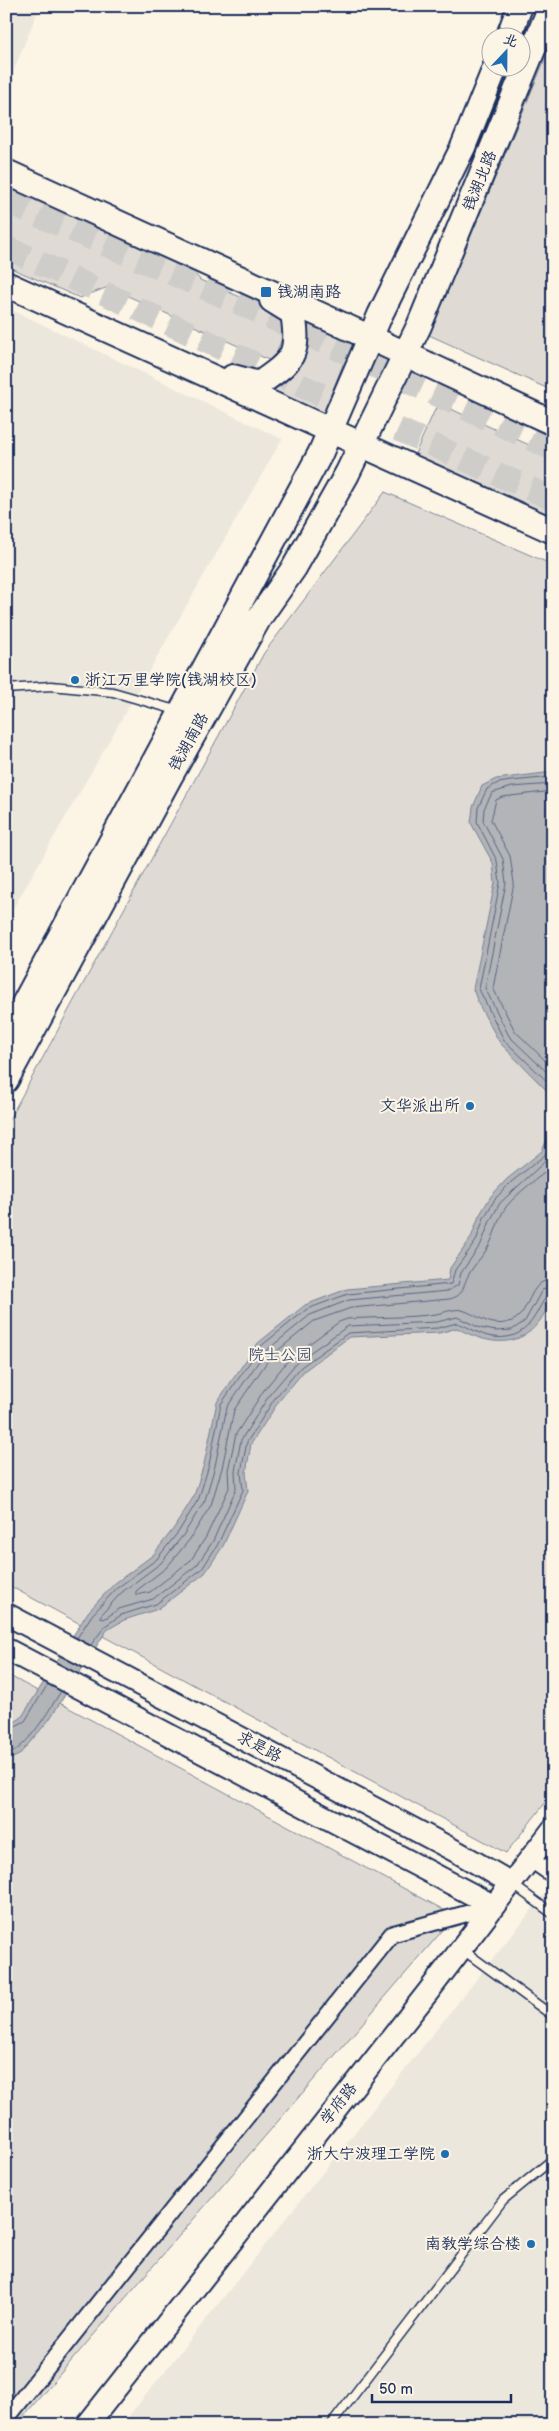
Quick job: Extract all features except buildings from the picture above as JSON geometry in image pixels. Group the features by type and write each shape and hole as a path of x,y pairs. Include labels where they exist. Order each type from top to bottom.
{"main road":[{"path":"512,28 520,6"},
{"name":"钱湖北路","path":"406,355 467,214 550,8"},
{"name":"钱湖北路","path":"371,338 431,208 462,147 491,78"},
{"path":"6,172 371,338 553,424"},
{"path":"185,364 260,384 284,366 292,354 297,338 293,313 220,269"},
{"path":"6,284 553,530"},
{"name":"钱湖南路","path":"6,1037 320,454 371,338"},
{"name":"钱湖南路","path":"6,1080 174,769 259,618 294,568 362,444 406,355"}],"street":[{"name":"求是路","path":"6,1614 459,1853 511,1883"},
{"name":"求是路","path":"6,1649 494,1906"},
{"name":"学府路","path":"87,2425 553,1829"},
{"path":"530,1859 553,1875"},
{"path":"6,2418 392,1934 494,1906"}],"lane":[{"path":"6,689 51,686 113,692 182,712"},
{"path":"511,1883 553,1914"},
{"path":"461,1949 553,2016"},
{"path":"332,2425 504,2200 553,2159"}],"shaded area":[{"path":"6,6 40,6 6,89"},
{"name":"浙江万里学院(钱湖校区)","path":"6,307 282,439 6,921"},
{"name":"浙大宁波理工学院","path":"553,1883 553,2425 122,2425"}],"green space":[{"path":"553,40 553,391 429,335"},
{"path":"6,178 185,261 200,280 269,309 283,335 277,352 269,360 108,287 80,298 6,266"},
{"path":"299,314 354,336 324,413 268,389"},
{"path":"438,403 553,456 553,519 414,456"},
{"name":"院士公园","path":"385,492 553,565 553,1793 506,1853 6,1584 6,1125 264,653"},
{"path":"6,1674 455,1916 16,2425 6,2425"}],"water":[{"path":"553,772 553,1097 500,1043 479,1005 473,989 495,883 493,863 471,823 473,807 482,786 496,779"},
{"path":"553,1126 553,1292 546,1310 538,1323 528,1333 516,1339 503,1341 473,1336 457,1328 439,1333 349,1337 304,1371 279,1401 251,1444 246,1473 248,1491 223,1546 205,1573 158,1609 124,1620 107,1630 49,1720 19,1755 6,1761 6,1727 21,1718 88,1612 114,1584 153,1555 174,1528 194,1496 204,1464 217,1402 258,1343 305,1305 347,1289 448,1280 450,1268 471,1238 479,1216 491,1196 507,1179 542,1151"}],"tunnel":[{"path":"6,201 244,305 553,449"},
{"path":"6,247 302,386 553,499"}],"place":[{"name":"钱湖南路","path":"266,292"},
{"name":"浙江万里学院(钱湖校区)","path":"75,680"},
{"name":"文华派出所","path":"470,1106"},
{"name":"浙大宁波理工学院","path":"445,2154"},
{"name":"南教学综合楼","path":"531,2244"}]}
